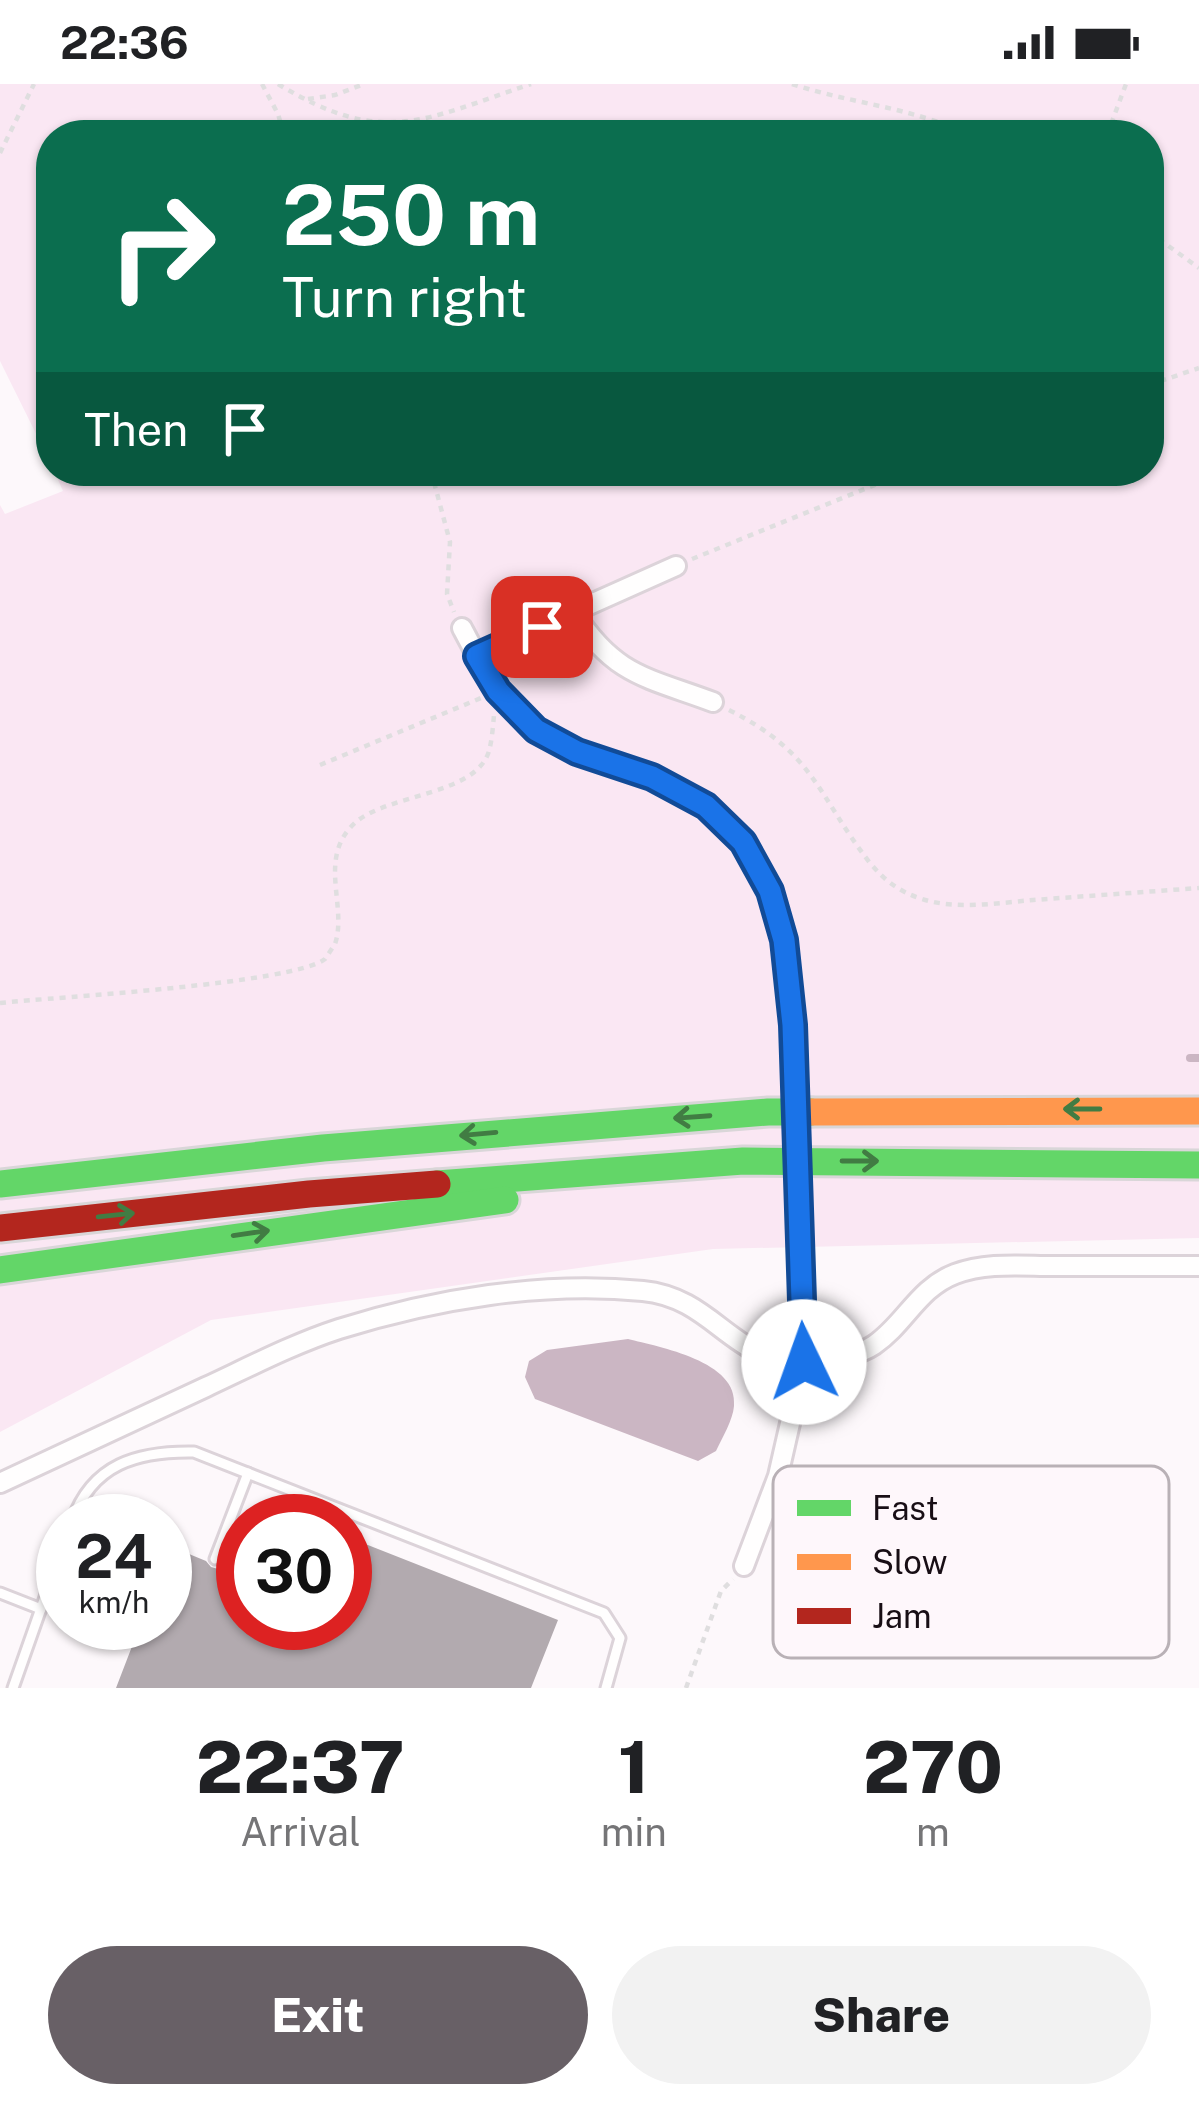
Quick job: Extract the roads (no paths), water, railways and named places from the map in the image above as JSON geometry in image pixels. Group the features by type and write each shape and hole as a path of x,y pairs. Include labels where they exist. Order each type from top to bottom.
{"highway":[{"path":"0,1184 323,1148 768,1112 1199,1112"},
{"path":"0,1270 360,1217 629,1186 743,1161"},
{"path":"0,1228 309,1194 743,1161 1199,1165"}],"street":[{"path":"477,656 676,566"},
{"path":"574,613 605,656 713,702"},
{"path":"462,628 498,691 517,713 556,742 678,790 706,806 743,842 777,911 793,1025 804,1362 780,1466"},
{"path":"0,1483 339,1329 515,1292 590,1288 676,1296 764,1357 804,1362 858,1353 877,1343 938,1282 983,1266 1199,1266"},
{"path":"745,1566 773,1490"}],"lane":[{"path":"83,1494 99,1475 162,1451 194,1452 604,1613 620,1638 606,1688"},
{"path":"215,1559 248,1473"},
{"path":"0,1593 36,1607"},
{"path":"13,1688 36,1623"}],"waterway":[{"path":"1190,1058 1199,1058"}]}
